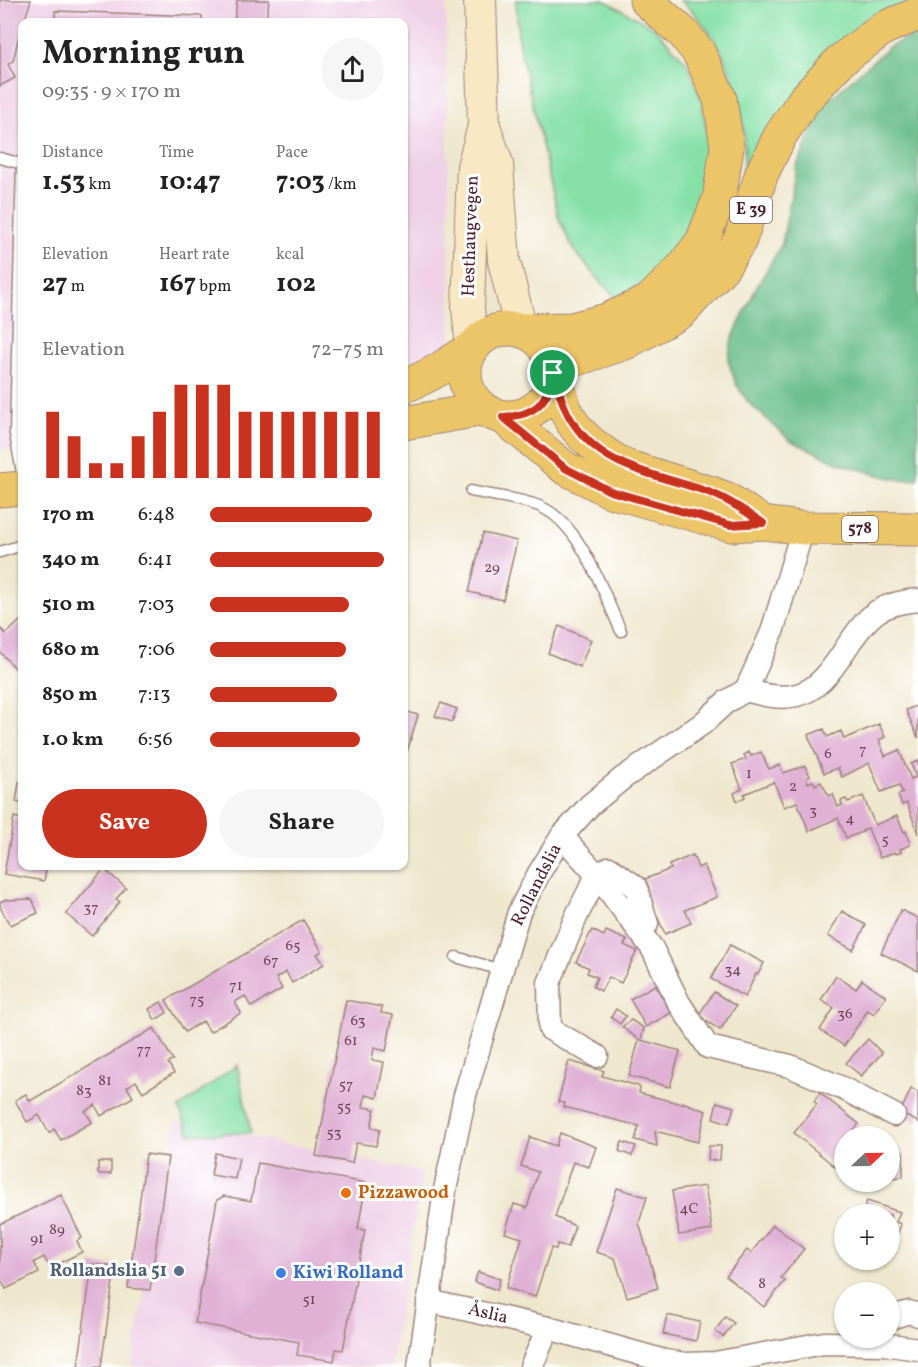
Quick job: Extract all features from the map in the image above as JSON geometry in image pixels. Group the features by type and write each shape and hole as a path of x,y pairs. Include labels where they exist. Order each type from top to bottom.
{"main road":[{"name":"E 39","path":"521,330 572,329 607,320 649,300 681,268 702,242 719,199 728,147 720,99 699,53 684,33 646,0"},
{"name":"Hesthaugvegen","path":"472,348 468,308 473,167 484,126 480,7"},
{"name":"E 39","path":"553,373 571,361 626,343 681,312 704,290 723,267 740,240 762,173 780,136 804,100 841,60 884,28 918,14"},
{"name":"Hesthaugvegen","path":"484,126 497,164 504,261 521,330"},
{"path":"408,385 447,366 489,333 499,330 521,330"},
{"name":"578","path":"521,330 534,336 544,346 551,359 553,373 567,413 574,425 593,445 625,466 727,499 763,523"},
{"name":"578","path":"472,348 466,366 466,386 472,398 565,468 610,491 730,525 763,523 803,528 918,529"},
{"path":"408,422 461,413 492,412 518,417 532,411 544,401 553,373"},
{"path":"0,490 18,488"}],"street":[{"path":"803,528 772,632 746,690 769,697 789,697 814,689 831,671 861,626 878,611 918,600"},
{"name":"Rollandslia","path":"419,1367 445,1190 463,1102 519,912 562,836 590,805 617,782 702,724 726,702 746,690"},
{"path":"562,836 597,875 652,948 679,1003 708,1047 790,1066 842,1088 894,1115"},
{"path":"597,1056 550,1029 549,983 576,917 597,875 609,868 636,887 647,924"},
{"name":"Åslia","path":"428,1301 548,1328 666,1361 686,1364 715,1363 824,1343 884,1344 918,1350"},
{"path":"900,1315 909,1312 918,1315"},
{"path":"531,1367 548,1328"},
{"path":"824,1343 834,1338"}],"lane":[{"path":"0,158 18,163"},
{"path":"18,318 15,434 18,451"},
{"path":"471,491 538,506 553,514 569,529 587,559 621,631"},
{"path":"0,552 18,546"},
{"path":"456,957 501,970"}],"shaded area":[{"path":"0,0 446,0 451,347 408,364 408,18 18,18 18,449 0,450"},
{"path":"176,1121 422,1172 391,1367 131,1367"}],"green space":[{"path":"516,0 604,0 655,28 687,63 702,100 708,143 706,183 684,240 649,280 615,298 573,249 559,219 519,45"},
{"path":"680,0 918,0 816,70 725,240 688,281 730,215 740,188 744,160 744,130 739,100 730,71 700,20"},
{"path":"918,33 918,479 902,480 839,463 790,440 748,402 736,384 728,360 732,339 756,288 782,244 796,168 823,105 889,47"},
{"path":"237,1065 251,1133 190,1134 179,1108"}],"building":[{"path":"0,0 31,0 25,18 18,18 18,39 13,61 8,64 15,78 0,86"},
{"path":"237,0 269,0 267,18 235,18"},
{"path":"55,11 202,16 202,18 55,18"},
{"path":"483,533 517,541 503,600 469,592"},
{"path":"18,623 18,667 16,669 0,652 0,628 6,634"},
{"path":"559,626 591,640 580,667 548,653"},
{"path":"441,703 457,709 452,722 435,716"},
{"path":"918,705 918,738 906,710"},
{"path":"408,712 418,715 408,749"},
{"path":"879,724 885,737 879,740 885,756 899,750 911,779 916,777 911,764 918,761 918,834 907,803 902,805 898,795 903,793 899,785 881,792 869,763 842,777 838,768 824,773 808,735 824,729 827,737 841,731 844,739"},
{"path":"749,752 751,756 761,752 769,769 780,765 783,773 805,766 810,776 806,778 808,783 813,781 815,785 821,782 829,796 833,794 838,807 842,805 841,801 846,799 848,802 863,796 875,825 897,816 904,832 906,831 910,845 900,849 901,852 880,858 868,828 846,838 838,818 809,831 797,802 784,807 774,782 744,794 745,797 737,801 734,793 742,789 732,764 746,759 744,755"},
{"path":"14,817 18,818 18,870 46,870 44,881 4,874"},
{"path":"693,855 698,868 704,865 717,897 685,910 691,923 665,934 645,889 649,888 645,879 671,869 669,865"},
{"path":"103,870 126,888 116,899 120,902 92,936 66,914"},
{"path":"6,899 32,899 38,913 10,925 0,907 0,902"},
{"path":"901,910 918,918 918,971 881,953"},
{"path":"842,911 866,925 853,950 828,936"},
{"path":"303,920 322,951 317,954 324,964 292,983 286,972 276,978 282,989 251,1007 245,996 235,1002 241,1013 210,1032 203,1021 185,1032 166,1000"},
{"path":"592,930 604,936 606,931 627,940 624,945 637,951 621,983 609,977 601,991 593,987 597,977 587,973 589,968 576,962"},
{"path":"730,945 764,963 745,997 711,979"},
{"path":"836,976 856,989 862,980 886,996 874,1014 868,1010 844,1046 820,1030 834,1008 821,1000"},
{"path":"655,985 671,1013 646,1027 630,999"},
{"path":"714,992 736,1006 720,1030 698,1016"},
{"path":"346,1000 382,1007 381,1013 393,1015 386,1051 374,1048 372,1060 384,1062 377,1098 365,1095 363,1107 375,1109 371,1127 380,1129 376,1146 356,1143 352,1163 316,1156"},
{"path":"161,1002 167,1013 155,1020 149,1009"},
{"path":"616,1009 626,1016 620,1024 611,1017"},
{"path":"631,1020 644,1028 641,1040 680,1051 670,1087 629,1076 639,1040 622,1027"},
{"path":"154,1028 173,1060 168,1063 174,1073 143,1092 136,1081 127,1087 133,1097 101,1116 95,1105 85,1111 92,1122 61,1140 54,1129 49,1133 39,1115 27,1122 15,1100 26,1094 30,1101"},
{"path":"868,1039 882,1053 861,1076 846,1063"},
{"path":"569,1061 604,1071 602,1076 638,1086 639,1093 682,1104 682,1102 706,1111 698,1142 655,1131 657,1146 635,1140 639,1126 564,1107 565,1103 558,1102"},
{"path":"911,1089 918,1092 918,1122 900,1113"},
{"path":"820,1093 859,1124 857,1126 834,1126 834,1166 794,1133 817,1104 814,1101"},
{"path":"717,1102 734,1107 729,1123 713,1118"},
{"path":"560,1133 596,1147 589,1167 573,1162 555,1217 575,1226 568,1247 557,1244 556,1249 551,1248 535,1297 506,1288 522,1238 505,1233 514,1204 527,1208 538,1172 521,1166 530,1137 556,1146"},
{"path":"622,1142 636,1146 632,1156 619,1151"},
{"path":"709,1146 721,1146 720,1160 708,1160"},
{"path":"900,1152 903,1152 903,1177 900,1177"},
{"path":"215,1153 239,1158 235,1179 211,1175"},
{"path":"146,1154 168,1157 150,1290 128,1288"},
{"path":"98,1162 111,1162 111,1174 98,1174"},
{"path":"258,1163 366,1183 358,1229 365,1230 343,1350 336,1349 334,1361 297,1355 299,1342 195,1323 217,1200 224,1196 251,1201"},
{"path":"705,1186 712,1230 679,1235 672,1191"},
{"path":"617,1188 647,1197 639,1223 658,1288 627,1297 615,1258 596,1252"},
{"path":"61,1195 82,1238 77,1241 82,1252 50,1268 44,1257 34,1262 39,1273 6,1289 0,1278 0,1224"},
{"path":"773,1225 804,1249 781,1278 785,1281 764,1307 726,1276 747,1250 751,1253"},
{"path":"92,1264 115,1267 101,1367 78,1367"},
{"path":"478,1272 500,1279 497,1290 474,1282"},
{"path":"667,1315 700,1322 696,1341 663,1334"},
{"path":"725,1317 734,1323 723,1337 715,1331"}],"place":[{"name":"Pizzawood","path":"346,1193"},
{"name":"Rollandslia 51","path":"179,1271"},
{"name":"Kiwi Rolland","path":"281,1273"}],"route":[{"path":"553,373 567,413 574,425 593,445 612,459 625,466 711,492 727,499 763,523 730,525 610,491 565,468 503,417 518,417 532,411 544,401 553,373"}]}
